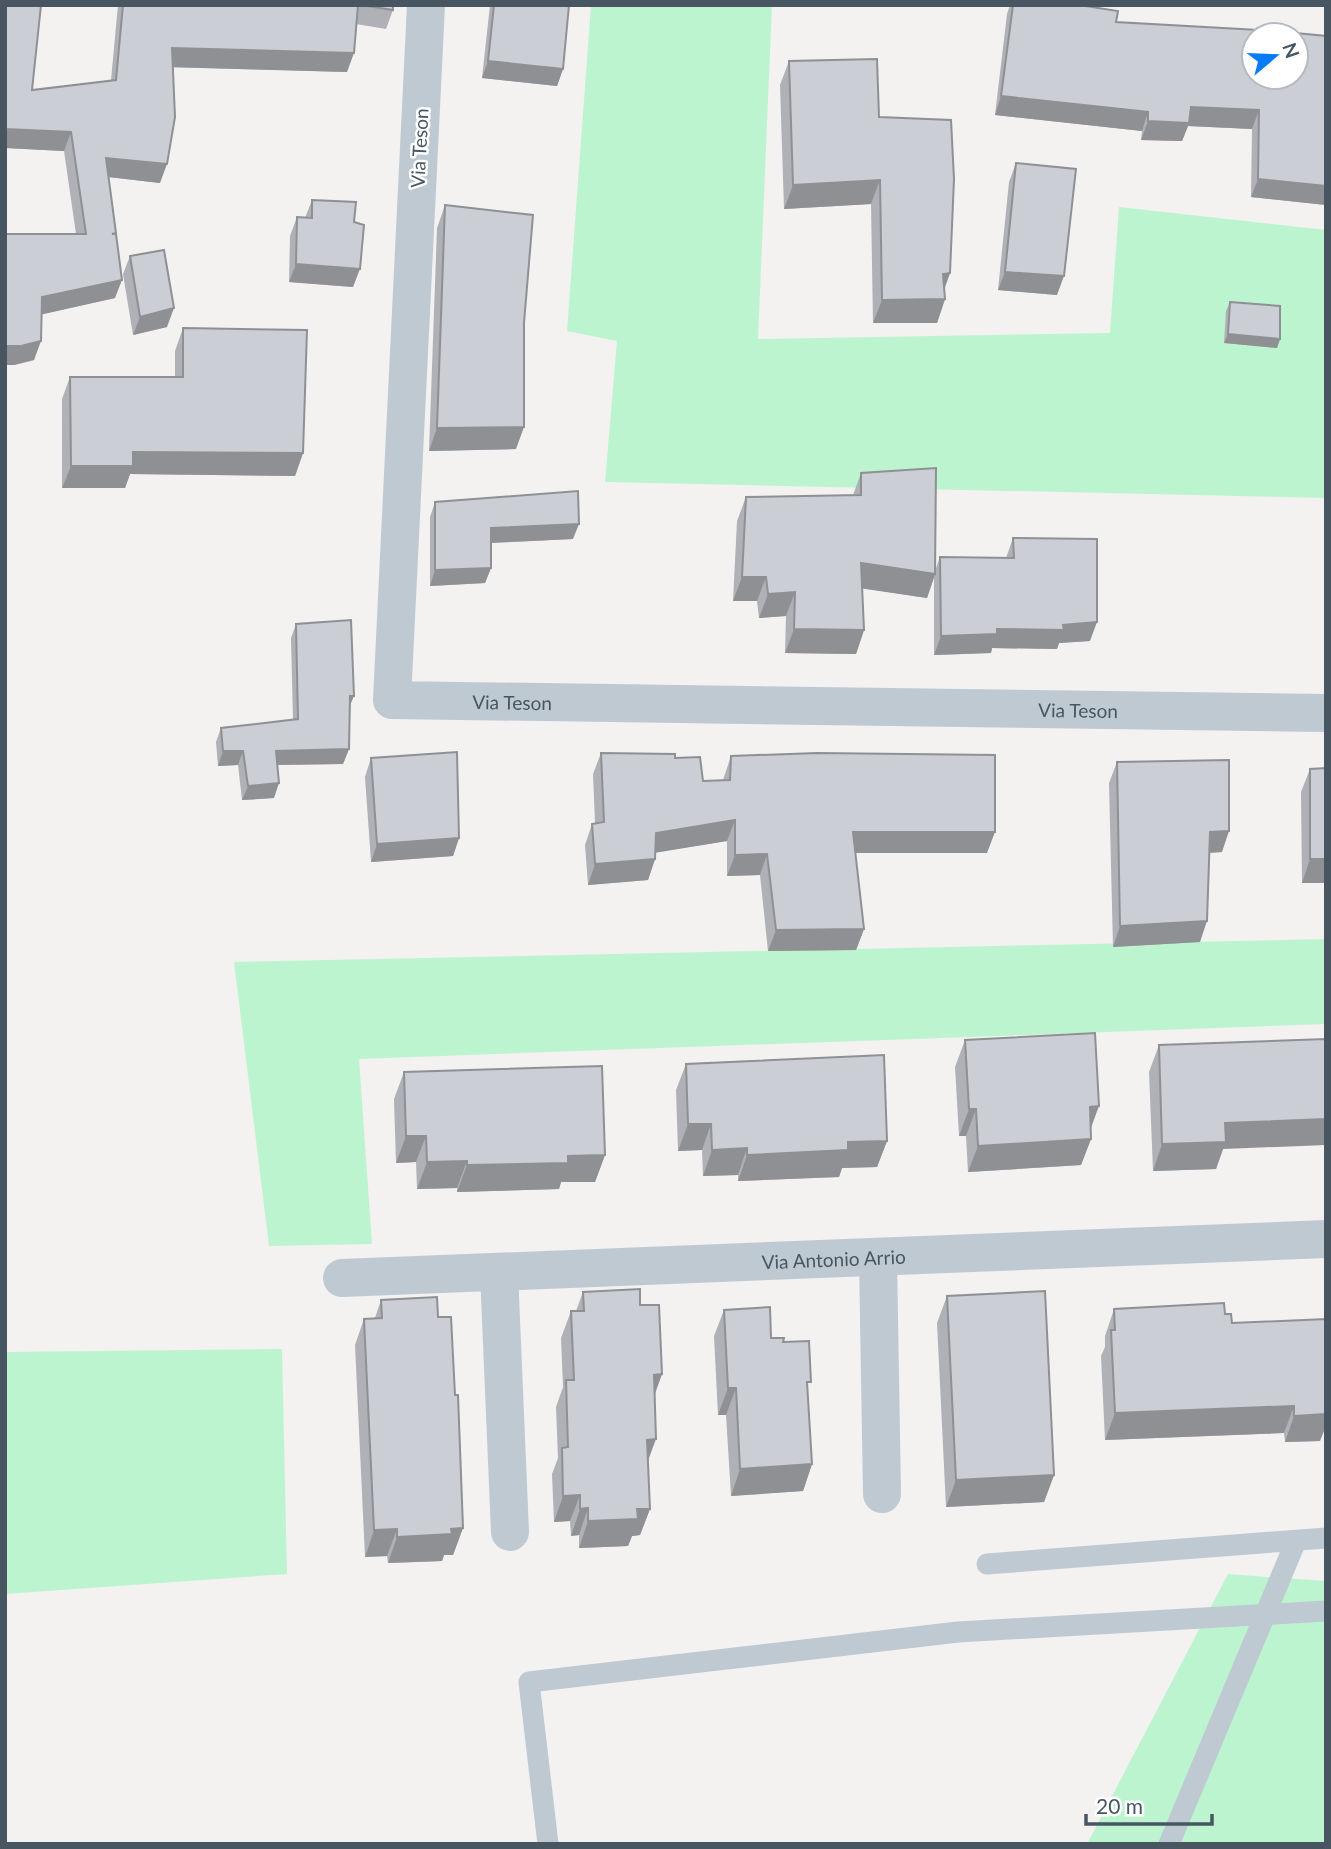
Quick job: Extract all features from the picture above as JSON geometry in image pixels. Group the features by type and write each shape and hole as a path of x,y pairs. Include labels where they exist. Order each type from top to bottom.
{"street":[{"name":"Via Teson","path":"426,5 393,700 1326,713"},
{"name":"Via Antonio Arrio","path":"342,1278 1326,1239"},
{"path":"878,1258 882,1494"},
{"path":"499,1272 510,1532"}],"lane":[{"path":"987,1564 1326,1538"},
{"path":"1170,1844 1268,1614 1296,1541"},
{"path":"548,1844 529,1682 958,1632 1326,1611"}],"green space":[{"path":"591,5 772,5 758,339 1110,333 1119,207 1326,230 1326,498 605,482 617,341 567,331"},
{"path":"1326,939 1326,1024 359,1059 372,1244 269,1246 234,962"},
{"path":"282,1349 287,1574 5,1594 5,1352"},
{"path":"1228,1574 1326,1581 1326,1844 1087,1844"}],"building":[{"path":"5,5 41,5 32,90 116,80 123,5 358,5 354,53 172,48 175,117 167,164 106,158 116,233 112,234 116,234 122,280 42,297 41,341 21,346 5,346 5,234 86,234 71,132 5,129"},
{"path":"361,5 393,5 393,10"},
{"path":"494,5 569,5 563,69 488,61"},
{"path":"1013,5 1079,5 1118,11 1116,22 1240,29 1240,91 1310,91 1310,34 1326,36 1326,186 1258,179 1259,110 1191,107 1189,123 1148,121 1148,112 1001,96"},
{"path":"877,59 879,117 951,120 954,179 950,273 943,274 945,299 882,300 880,180 793,185 789,61"},
{"path":"1016,163 1076,169 1064,276 1005,272"},
{"path":"312,200 356,202 354,222 364,225 360,269 296,264 297,217 312,218"},
{"path":"445,205 533,215 524,323 524,427 437,428"},
{"path":"164,250 174,308 140,317 130,256"},
{"path":"1230,302 1280,306 1280,339 1228,334"},
{"path":"183,328 307,330 303,453 133,452 133,466 71,466 70,377 183,377"},
{"path":"936,468 935,574 861,563 864,630 794,629 795,592 768,594 766,577 742,577 746,497 861,495 861,473"},
{"path":"578,491 579,524 491,528 491,568 435,570 435,502"},
{"path":"1013,538 1097,539 1097,622 1063,625 1064,630 997,629 997,634 941,636 940,557 1014,558"},
{"path":"351,620 354,696 350,696 349,749 276,751 279,783 248,786 243,751 223,751 221,728 298,719 296,624"},
{"path":"457,752 459,838 377,844 371,758"},
{"path":"601,753 700,757 703,781 730,780 731,756 817,753 995,755 995,832 853,832 864,929 776,930 767,854 735,855 735,820 656,833 655,859 595,864 592,824 604,822"},
{"path":"1229,760 1229,831 1210,832 1207,921 1120,926 1117,762"},
{"path":"1326,768 1326,859 1310,859 1310,769"},
{"path":"1095,1033 1099,1106 1090,1107 1091,1139 978,1146 976,1109 969,1109 965,1040"},
{"path":"1326,1039 1326,1119 1225,1123 1226,1142 1162,1144 1159,1045"},
{"path":"884,1055 887,1141 848,1142 848,1150 747,1155 747,1148 712,1150 711,1124 688,1124 686,1064"},
{"path":"602,1066 605,1155 568,1156 568,1163 467,1165 467,1161 427,1162 426,1136 406,1136 404,1072"},
{"path":"640,1289 640,1305 659,1305 662,1374 654,1375 656,1439 647,1440 650,1509 637,1509 638,1519 588,1521 588,1508 580,1509 580,1495 563,1496 562,1448 568,1447 566,1380 574,1380 571,1311 584,1311 583,1292"},
{"path":"1045,1291 1054,1475 956,1480 947,1296"},
{"path":"437,1297 438,1317 451,1317 455,1395 458,1395 463,1528 451,1529 452,1534 397,1537 397,1529 374,1530 364,1319 382,1318 381,1300"},
{"path":"1224,1303 1225,1314 1231,1314 1232,1323 1326,1319 1326,1414 1294,1416 1294,1406 1115,1413 1111,1330 1115,1330 1114,1309"},
{"path":"770,1307 771,1338 784,1338 783,1342 809,1341 811,1382 807,1382 812,1464 740,1469 736,1388 728,1388 724,1310"}]}
